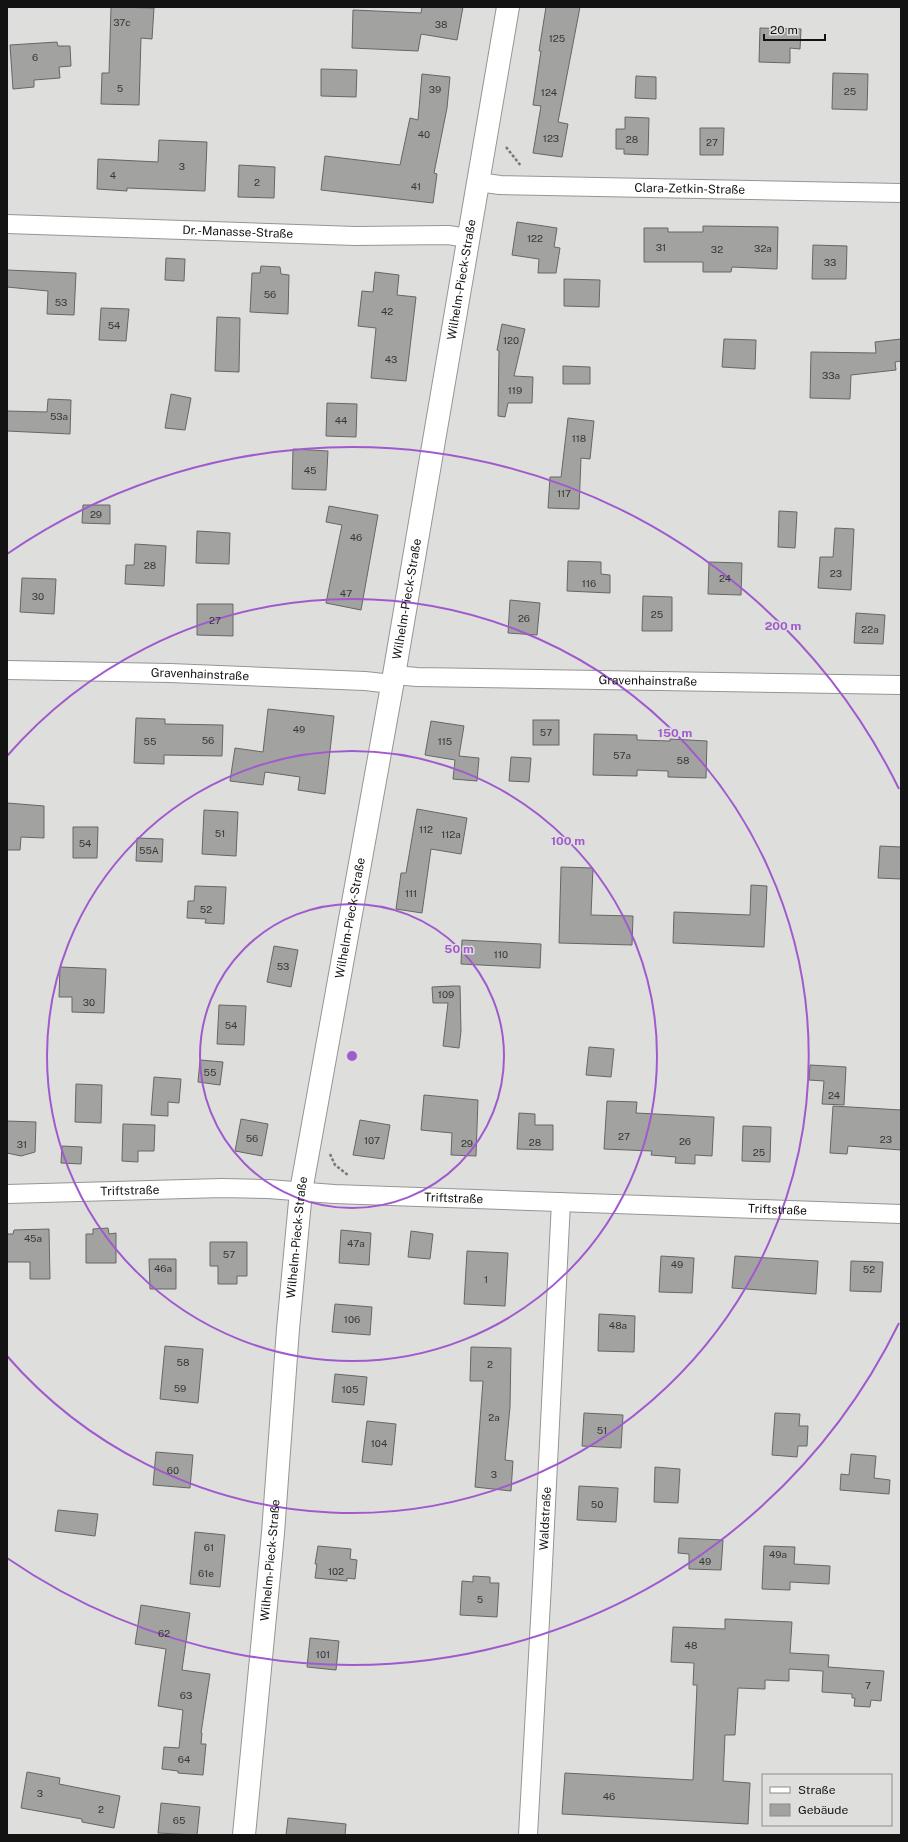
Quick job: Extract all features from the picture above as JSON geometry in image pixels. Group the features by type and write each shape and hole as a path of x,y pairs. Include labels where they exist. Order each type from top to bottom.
{"street":[{"name":"Wilhelm-Pieck-Straße","path":"244,1835 273,1534 288,1329 301,1191 393,679 508,7"},
{"name":"Clara-Zetkin-Straße","path":"478,182 506,185 901,193"},
{"name":"Dr.-Manasse-Straße","path":"7,224 355,236 448,235 468,238"},
{"name":"Gravenhainstraße","path":"7,670 170,673 365,681 426,677 901,685"},
{"name":"Triftstraße","path":"7,1194 222,1188 301,1191 334,1194 901,1214"},
{"name":"Waldstraße","path":"528,1835 561,1202"}],"path":[{"path":"505,146 523,169"},
{"path":"329,1149 335,1165 351,1176"}],"building":[{"path":"111,7 154,8 152,39 141,38 139,105 101,104 102,73 109,73"},
{"path":"422,7 463,7 457,40 421,34 418,51 352,48 353,10 421,13"},
{"path":"546,7 580,7 558,122 568,124 562,157 533,153 541,106 533,105"},
{"path":"760,28 801,29 800,49 790,48 790,63 759,62"},
{"path":"57,42 58,46 70,46 71,66 59,67 60,78 34,80 34,87 13,89 10,45"},
{"path":"321,69 357,70 356,97 321,96"},
{"path":"833,73 868,74 867,110 832,109"},
{"path":"422,74 450,77 447,108 434,173 437,174 433,203 321,190 325,156 400,165 410,118 418,120"},
{"path":"636,76 656,77 656,99 635,98"},
{"path":"625,117 649,118 648,155 624,154 624,149 616,149 616,129 625,129"},
{"path":"700,128 724,128 723,155 700,155"},
{"path":"159,140 207,142 205,191 127,188 127,191 97,189 98,159 158,162"},
{"path":"239,165 275,167 274,198 238,197"},
{"path":"517,222 557,228 554,247 560,248 556,273 538,273 539,259 512,255"},
{"path":"703,226 778,227 777,269 732,267 731,272 703,272 703,262 644,262 644,228 668,228 668,232 703,232"},
{"path":"813,245 847,246 846,279 812,279"},
{"path":"166,258 185,259 184,281 165,280"},
{"path":"261,266 280,267 281,274 289,275 288,314 250,312 252,273 260,273"},
{"path":"7,270 76,273 74,315 47,314 48,291 7,287"},
{"path":"375,272 399,275 397,295 416,297 406,381 371,378 376,328 358,326 362,291 373,292"},
{"path":"564,279 600,280 599,307 564,306"},
{"path":"101,308 129,309 126,341 99,340"},
{"path":"217,317 240,318 239,372 215,371"},
{"path":"502,324 525,329 514,376 533,377 532,403 508,403 505,417 498,416 499,351 497,350"},
{"path":"724,339 756,340 755,369 722,367"},
{"path":"901,339 901,361 895,362 896,370 851,375 850,399 810,398 811,352 876,353 875,342"},
{"path":"563,366 590,367 590,384 563,384"},
{"path":"171,394 191,398 185,430 165,428"},
{"path":"48,399 71,400 70,434 7,431 7,411 47,412"},
{"path":"327,403 357,404 356,437 326,436"},
{"path":"568,418 594,421 590,459 581,458 579,509 548,508 550,477 561,477"},
{"path":"293,449 328,451 326,490 292,489"},
{"path":"83,505 110,505 110,524 82,523"},
{"path":"329,506 378,515 361,610 326,603 342,525 326,522"},
{"path":"779,511 797,512 795,548 778,547"},
{"path":"835,528 854,529 851,590 818,588 820,557 833,557"},
{"path":"197,531 230,533 229,564 196,563"},
{"path":"135,544 166,546 164,586 125,584 126,565 134,565"},
{"path":"568,561 601,562 601,574 610,575 610,593 567,591"},
{"path":"709,562 742,563 741,595 708,594"},
{"path":"22,578 56,579 54,614 20,612"},
{"path":"643,596 672,597 672,631 642,631"},
{"path":"510,600 540,603 537,635 508,633"},
{"path":"197,604 233,604 233,636 197,635"},
{"path":"856,613 885,615 883,644 854,643"},
{"path":"268,709 334,716 325,794 298,790 300,777 265,772 263,785 230,781 235,748 263,752"},
{"path":"136,718 165,719 165,724 223,725 222,756 164,755 164,764 134,763"},
{"path":"533,720 559,720 559,745 533,745"},
{"path":"431,721 464,726 459,756 479,758 477,781 453,779 455,760 425,755"},
{"path":"594,734 637,735 637,740 670,741 670,739 707,741 706,778 668,777 668,771 637,770 637,776 593,775"},
{"path":"511,757 531,758 529,782 509,781"},
{"path":"7,803 44,806 44,838 21,837 20,850 7,850"},
{"path":"417,809 467,818 461,854 431,849 422,913 396,909 401,873 406,873"},
{"path":"204,810 238,812 236,856 202,854"},
{"path":"73,827 98,827 97,858 73,858"},
{"path":"137,838 163,839 162,862 136,861"},
{"path":"880,846 901,847 901,879 878,878"},
{"path":"561,867 593,868 591,915 633,916 632,945 559,943"},
{"path":"751,885 767,886 764,947 673,943 674,912 750,915"},
{"path":"195,886 226,887 224,924 205,923 206,919 187,918 188,901 194,901"},
{"path":"462,940 541,944 540,968 461,964"},
{"path":"274,946 298,950 291,987 267,982"},
{"path":"60,967 106,969 104,1013 72,1012 72,997 59,997"},
{"path":"460,986 461,1031 459,1048 443,1046 448,1003 433,1003 432,987"},
{"path":"219,1005 246,1006 244,1045 217,1044"},
{"path":"589,1047 614,1049 611,1077 586,1075"},
{"path":"200,1060 223,1062 220,1085 198,1082"},
{"path":"810,1065 846,1067 844,1105 822,1104 824,1081 809,1080"},
{"path":"154,1077 181,1079 179,1103 168,1102 168,1116 151,1115"},
{"path":"76,1084 102,1085 101,1123 75,1122"},
{"path":"424,1095 478,1100 476,1156 451,1155 452,1133 421,1130"},
{"path":"607,1101 637,1102 636,1113 714,1117 712,1156 695,1155 695,1164 675,1163 676,1157 651,1155 652,1151 604,1149"},
{"path":"833,1106 901,1110 901,1150 848,1146 847,1154 830,1153"},
{"path":"519,1113 535,1114 535,1125 553,1125 553,1150 517,1149"},
{"path":"241,1119 268,1124 262,1156 235,1151"},
{"path":"360,1120 390,1125 384,1159 353,1155"},
{"path":"7,1121 36,1122 35,1152 21,1156 7,1153"},
{"path":"123,1124 155,1125 154,1151 138,1151 138,1162 122,1161"},
{"path":"743,1126 771,1127 770,1162 742,1161"},
{"path":"62,1146 82,1147 81,1164 61,1163"},
{"path":"108,1228 109,1234 116,1233 116,1263 86,1263 86,1234 93,1234 93,1229"},
{"path":"49,1229 50,1279 30,1279 30,1262 7,1262 7,1234 13,1234 14,1230"},
{"path":"341,1230 371,1233 369,1265 339,1263"},
{"path":"411,1231 433,1234 430,1259 408,1257"},
{"path":"210,1242 247,1242 247,1276 237,1276 237,1284 218,1284 218,1266 210,1266"},
{"path":"467,1251 508,1253 505,1306 464,1304"},
{"path":"661,1256 694,1258 692,1293 659,1292"},
{"path":"735,1256 818,1261 816,1294 732,1288"},
{"path":"149,1259 176,1259 176,1289 150,1289"},
{"path":"851,1261 883,1262 881,1292 850,1291"},
{"path":"335,1304 372,1307 370,1335 332,1332"},
{"path":"599,1314 635,1316 634,1352 598,1351"},
{"path":"165,1346 203,1349 198,1403 160,1399"},
{"path":"471,1347 511,1348 510,1407 505,1460 513,1461 511,1491 475,1487 483,1381 470,1381"},
{"path":"335,1374 367,1377 364,1405 332,1402"},
{"path":"584,1413 623,1415 621,1448 582,1446"},
{"path":"775,1413 800,1414 799,1426 808,1426 807,1446 798,1446 797,1457 772,1455"},
{"path":"367,1421 396,1424 392,1465 362,1462"},
{"path":"156,1452 193,1455 190,1488 153,1485"},
{"path":"851,1454 876,1456 874,1478 890,1480 889,1494 840,1490 841,1474 849,1475"},
{"path":"655,1467 680,1469 678,1503 654,1502"},
{"path":"579,1486 618,1488 616,1522 577,1520"},
{"path":"58,1510 98,1514 95,1536 55,1531"},
{"path":"195,1532 225,1535 220,1587 190,1584"},
{"path":"679,1538 723,1540 721,1570 689,1569 689,1554 678,1553"},
{"path":"318,1546 351,1549 350,1559 357,1560 355,1579 347,1578 347,1581 315,1578 317,1564 315,1564"},
{"path":"764,1546 795,1547 794,1564 830,1566 829,1584 790,1582 790,1590 762,1589"},
{"path":"473,1576 490,1577 490,1583 499,1583 497,1617 460,1615 462,1581 473,1582"},
{"path":"141,1605 190,1613 182,1670 210,1674 201,1733 201,1744 206,1744 203,1775 178,1773 178,1771 162,1769 164,1747 179,1748 183,1710 158,1706 166,1649 135,1644"},
{"path":"725,1619 792,1622 790,1653 829,1655 828,1667 884,1671 881,1701 871,1700 870,1707 854,1706 855,1698 852,1698 852,1694 822,1692 823,1671 789,1669 789,1681 765,1680 765,1689 738,1688 735,1735 725,1735 723,1781 750,1783 748,1824 562,1814 565,1773 693,1780 697,1685 693,1685 694,1663 671,1662 673,1627 725,1629"},
{"path":"310,1638 339,1641 336,1670 307,1667"},
{"path":"27,1772 60,1778 59,1784 120,1796 114,1828 82,1822 82,1819 21,1808"},
{"path":"161,1803 200,1807 197,1835 158,1833"},
{"path":"288,1818 346,1824 345,1835 286,1835"}]}
